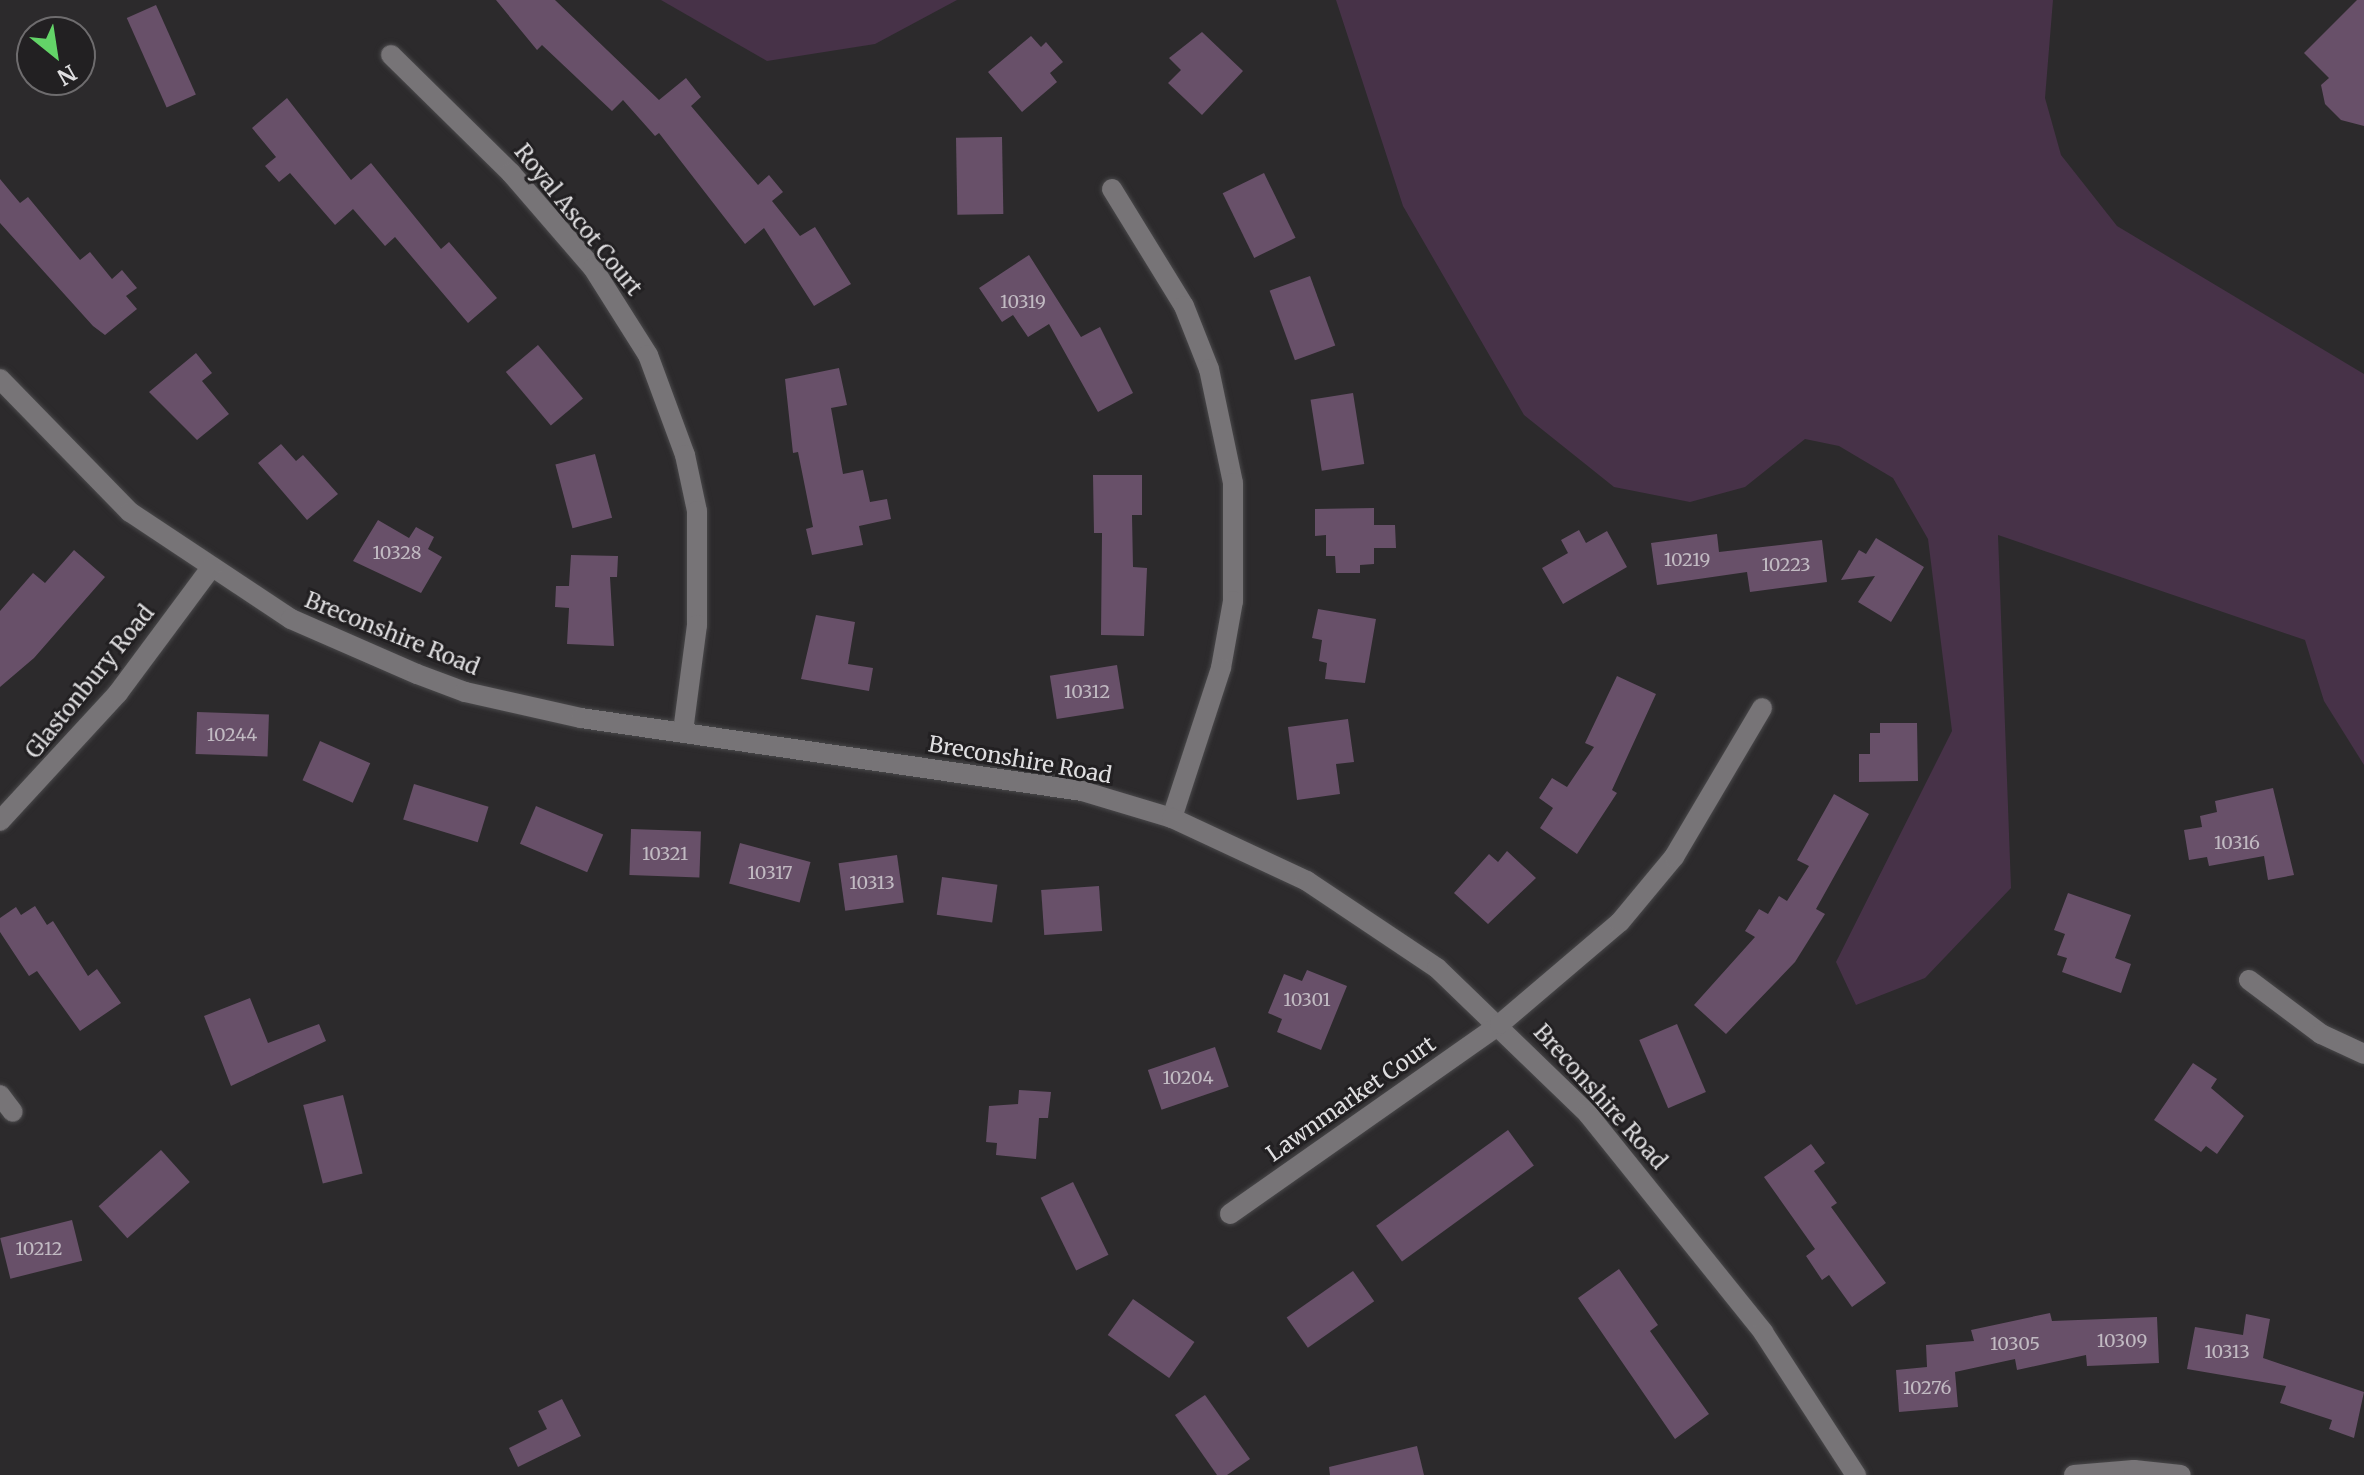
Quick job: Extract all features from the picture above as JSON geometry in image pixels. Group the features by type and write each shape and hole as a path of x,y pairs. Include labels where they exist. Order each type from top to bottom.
{"street":[{"name":"Royal Ascot Court","path":"391,55 511,173 593,268 648,355 685,455 697,511 697,625 683,732"},
{"path":"1112,189 1184,306 1209,369 1233,483 1233,601 1221,668 1172,818"},
{"name":"Breconshire Road","path":"0,379 130,512 211,568 291,619 465,692 581,718 1004,777 1082,791 1172,818 1307,881 1437,968 1500,1024 1588,1114 1763,1332 1856,1475"},
{"name":"Glastonbury Road","path":"0,821 118,693 211,568"},
{"name":"Lawnmarket Court","path":"1230,1214 1500,1024 1620,922 1665,868 1716,793 1762,708"},
{"path":"2249,980 2321,1034 2364,1054"},
{"path":"0,1095 13,1112"},
{"path":"2074,1475 2134,1470 2181,1475"}],"shaded area":[{"path":"661,0 957,0 875,44 767,61"},
{"path":"1336,0 2053,0 2045,98 2061,155 2117,226 2364,374 2364,765 2324,701 2305,640 1998,535 2011,888 1925,978 1856,1005 1836,962 1952,731 1928,539 1893,478 1839,446 1805,439 1745,487 1690,502 1614,487 1524,415 1403,206"}],"building":[{"path":"496,0 555,0 659,100 686,78 701,97 691,106 758,185 769,175 783,192 772,201 800,236 815,227 851,284 814,306 764,228 745,244 659,133 655,136 623,100 612,111 542,45 537,50"},
{"path":"2357,0 2364,0 2364,126 2341,120 2325,104 2321,85 2329,78 2304,53"},
{"path":"156,5 196,95 167,108 127,18"},
{"path":"1202,32 1243,71 1202,115 1168,83 1181,70 1169,58"},
{"path":"1031,36 1041,47 1046,42 1063,62 1050,73 1057,82 1022,112 988,72"},
{"path":"287,98 351,180 371,163 441,249 449,242 497,298 468,323 395,237 385,246 353,209 335,225 290,173 279,182 265,166 276,157 252,128"},
{"path":"1002,137 1003,214 957,215 956,138"},
{"path":"1264,173 1296,238 1254,258 1223,193"},
{"path":"0,179 20,203 28,197 80,260 90,252 112,279 122,270 137,288 126,296 137,309 105,335 93,326 0,223"},
{"path":"1029,255 1081,337 1100,327 1133,393 1098,412 1049,324 1028,337 1013,315 1002,322 979,288"},
{"path":"1310,276 1335,346 1295,360 1270,291"},
{"path":"538,345 583,399 551,426 506,372"},
{"path":"196,353 212,373 202,381 229,414 197,440 149,392"},
{"path":"839,368 847,405 831,408 843,474 863,470 870,502 887,499 891,519 859,526 863,545 812,555 806,529 813,527 798,452 793,453 785,379"},
{"path":"1353,393 1364,464 1322,471 1311,400"},
{"path":"281,444 296,461 303,455 338,494 307,520 258,463"},
{"path":"595,454 612,518 572,528 555,465"},
{"path":"1093,475 1142,475 1142,515 1132,515 1133,567 1147,568 1144,636 1101,635 1102,533 1094,533"},
{"path":"1374,508 1374,525 1395,525 1396,548 1374,548 1374,564 1360,565 1360,573 1336,573 1335,556 1326,556 1326,535 1315,536 1315,509"},
{"path":"378,520 409,538 416,527 434,537 428,549 442,557 421,593 353,561"},
{"path":"1579,530 1586,543 1607,531 1627,567 1563,604 1542,568 1568,553 1561,540"},
{"path":"1717,534 1719,552 1822,540 1827,582 1750,592 1747,572 1657,585 1651,543"},
{"path":"1876,538 1924,567 1891,622 1858,602 1875,576 1841,580 1859,550 1866,554"},
{"path":"74,550 105,577 34,658 0,687 0,611 33,573 45,583"},
{"path":"571,555 618,556 617,577 610,577 614,646 567,644 569,608 555,607 556,586 569,586"},
{"path":"1318,609 1376,619 1365,683 1325,679 1327,663 1319,661 1322,640 1312,638"},
{"path":"816,615 855,622 848,664 873,668 869,691 801,679"},
{"path":"1117,665 1124,708 1057,719 1050,676"},
{"path":"1617,676 1656,694 1612,790 1617,793 1577,854 1540,828 1553,808 1539,798 1552,778 1567,787 1594,747 1585,743"},
{"path":"197,712 269,715 267,756 196,754"},
{"path":"1348,719 1354,762 1336,764 1340,794 1297,800 1288,727"},
{"path":"1880,723 1917,723 1918,781 1859,782 1859,754 1870,754 1870,733 1880,733"},
{"path":"320,741 370,763 353,803 303,780"},
{"path":"414,784 489,807 478,842 403,819"},
{"path":"2273,788 2294,875 2268,880 2264,856 2209,866 2207,857 2189,860 2184,830 2202,827 2200,816 2217,812 2215,801"},
{"path":"1834,794 1869,814 1816,909 1825,914 1795,962 1726,1034 1694,1005 1755,937 1745,931 1759,909 1768,914 1779,896 1787,901 1809,866 1797,860"},
{"path":"536,806 603,835 587,872 520,844"},
{"path":"631,829 701,831 699,877 629,875"},
{"path":"740,843 811,862 800,902 729,884"},
{"path":"1507,851 1536,878 1488,924 1454,893 1489,854 1498,862"},
{"path":"897,855 904,903 845,911 839,863"},
{"path":"942,877 997,885 992,922 937,915"},
{"path":"1099,886 1102,931 1044,935 1041,890"},
{"path":"2068,893 2131,915 2115,958 2131,964 2121,993 2062,972 2067,958 2057,955 2065,934 2054,930"},
{"path":"35,906 47,925 53,921 88,976 97,969 121,1003 80,1031 37,971 29,976 0,932 0,918 16,907 21,915"},
{"path":"1307,970 1347,986 1321,1050 1277,1032 1282,1019 1268,1013 1284,974 1302,981"},
{"path":"250,998 268,1043 319,1024 326,1041 231,1086 204,1016"},
{"path":"1677,1024 1706,1092 1668,1108 1639,1040"},
{"path":"1215,1047 1229,1087 1162,1110 1148,1070"},
{"path":"2193,1063 2217,1079 2211,1088 2244,1116 2217,1154 2206,1146 2201,1152 2154,1120"},
{"path":"1019,1090 1051,1092 1048,1118 1039,1118 1036,1159 996,1155 997,1143 986,1142 989,1106 1018,1104"},
{"path":"343,1095 363,1174 323,1184 303,1105"},
{"path":"1508,1130 1534,1166 1402,1261 1376,1226"},
{"path":"1811,1144 1825,1163 1814,1171 1837,1203 1831,1207 1886,1283 1852,1307 1829,1275 1822,1280 1806,1256 1815,1249 1764,1177"},
{"path":"161,1150 190,1182 127,1238 99,1206"},
{"path":"1073,1182 1109,1255 1076,1271 1041,1198"},
{"path":"72,1220 82,1261 10,1279 0,1238"},
{"path":"1619,1269 1658,1325 1650,1331 1709,1414 1675,1439 1578,1298"},
{"path":"1353,1271 1374,1301 1308,1348 1287,1317"},
{"path":"1133,1299 1194,1342 1169,1378 1108,1335"},
{"path":"2050,1313 2052,1321 2157,1317 2159,1363 2087,1366 2086,1355 2017,1370 2015,1359 1955,1372 1958,1407 1899,1412 1896,1370 1927,1367 1926,1345 1974,1341 1971,1330"},
{"path":"2246,1314 2270,1319 2263,1358 2364,1392 2354,1438 2329,1429 2332,1420 2280,1403 2286,1386 2187,1369 2195,1327 2243,1335"},
{"path":"1205,1395 1250,1459 1227,1475 1217,1475 1175,1415"},
{"path":"562,1399 581,1436 518,1467 509,1448 547,1429 538,1411"},
{"path":"1417,1446 1424,1475 1330,1475 1329,1467"}]}
